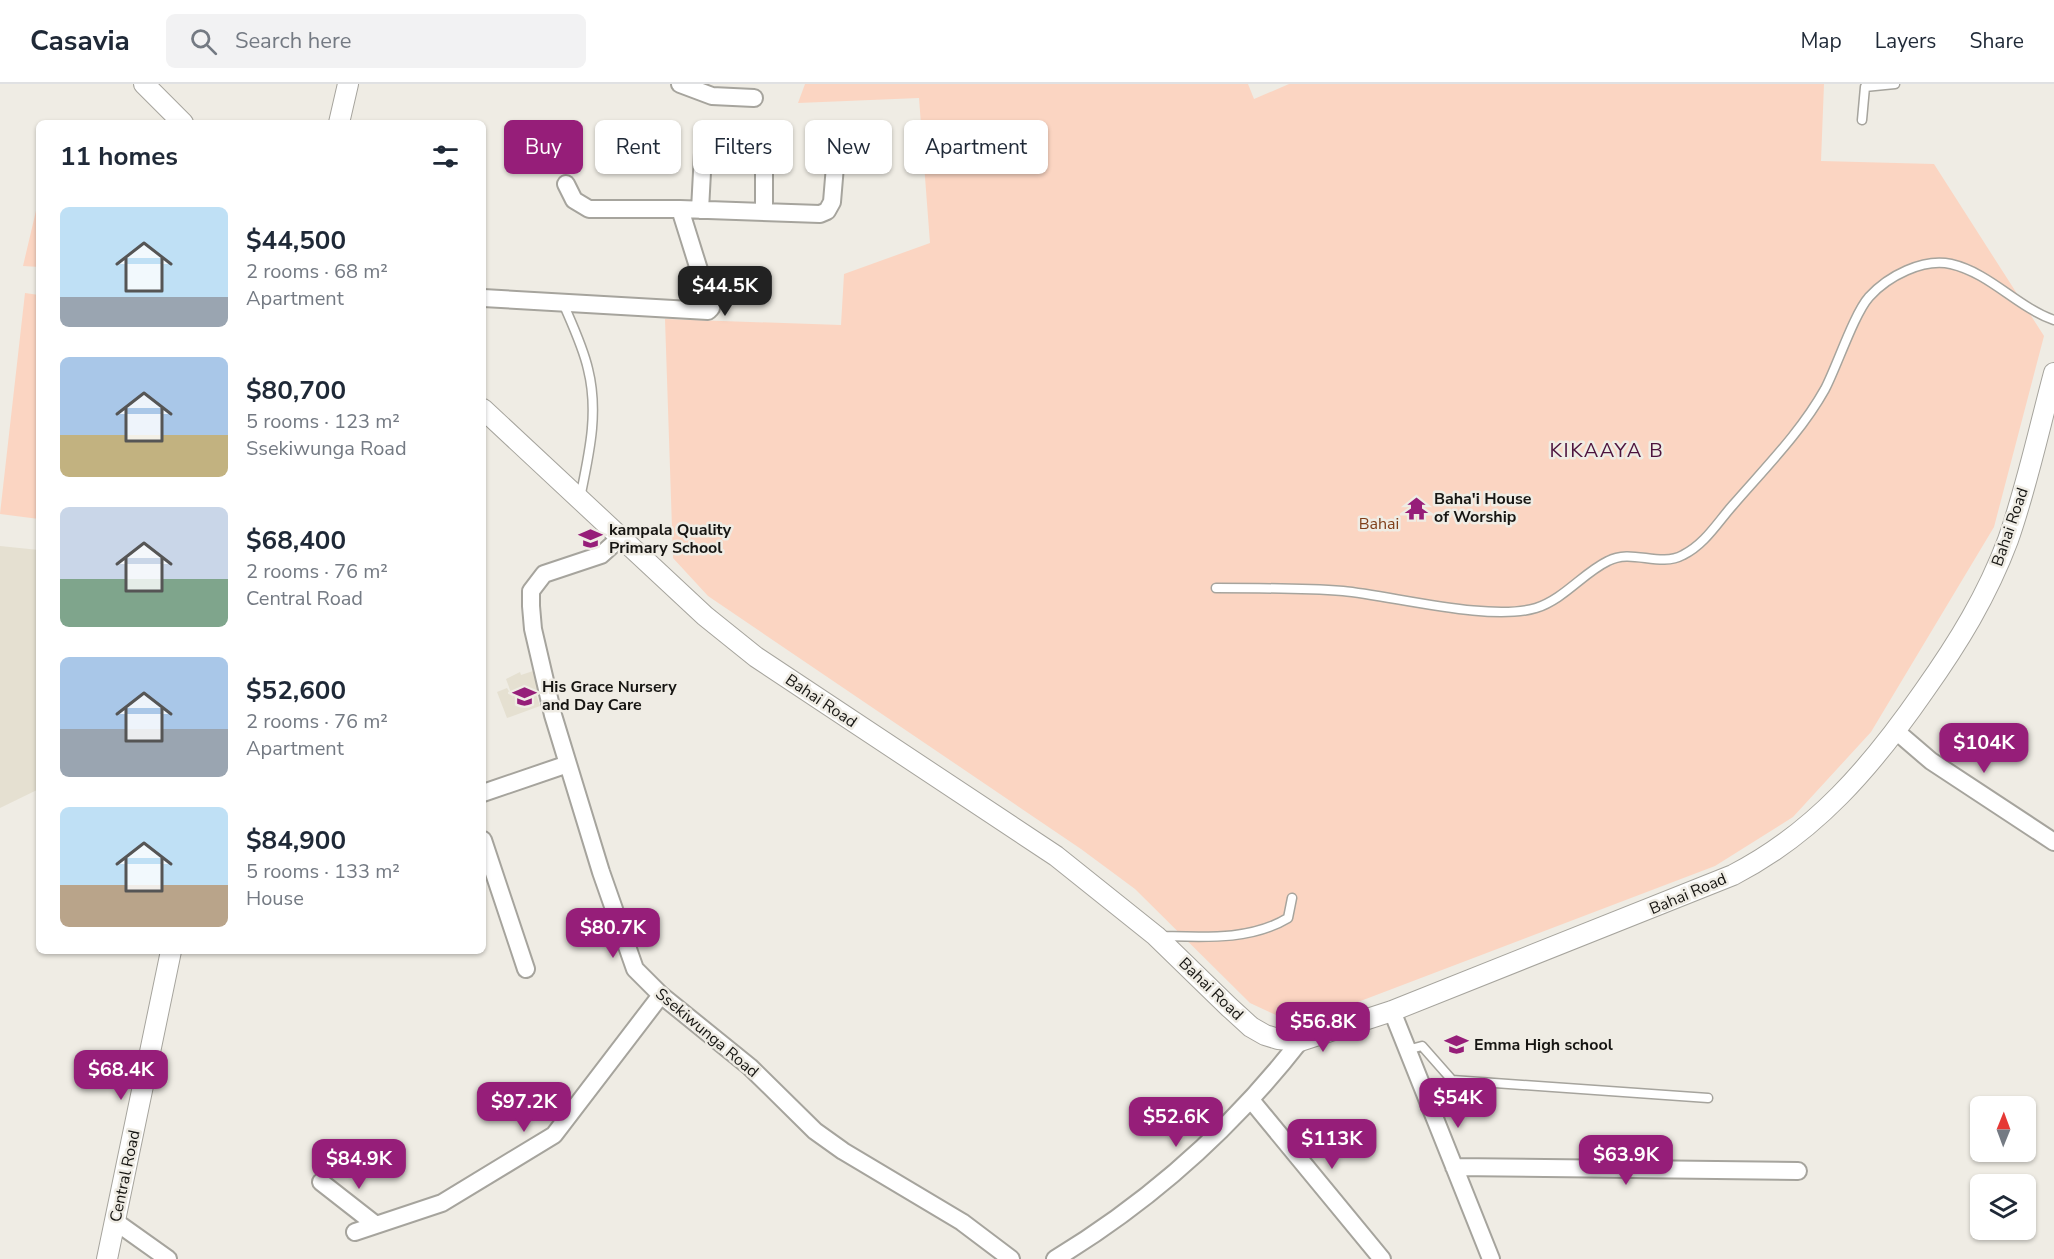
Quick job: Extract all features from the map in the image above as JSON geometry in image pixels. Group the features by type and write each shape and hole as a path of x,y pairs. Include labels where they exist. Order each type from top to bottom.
{"street":[{"path":"144,84 180,120"},
{"path":"340,120 348,84"},
{"path":"680,84 711,96 754,98"},
{"path":"700,210 702,174"},
{"path":"764,174 764,212"},
{"path":"566,184 574,200 589,209 680,209 820,214 827,211 832,202 834,174"},
{"path":"486,298 708,311 710,303 680,209"},
{"name":"Bahai Road","path":"486,412 705,616 756,657 1056,856 1156,936 1251,1027 1278,1039 1300,1041 1392,1011 1522,958 1674,901 1759,862 1801,832 1835,802 1866,770 1896,731 1964,634 1986,593 2008,539 2048,422 2054,373"},
{"name":"Ssekiwunga Road","path":"620,538 601,555 544,574 531,591 533,629 568,764 636,969 661,995 750,1067 815,1131 843,1151 962,1222 1011,1259"},
{"path":"1896,731 1932,760 2054,842"},
{"path":"486,792 568,764"},
{"path":"486,849 526,969"},
{"name":"Central Road","path":"107,1259 170,954"},
{"path":"355,1232 442,1203 554,1135 661,995"},
{"path":"1392,1011 1491,1259"},
{"path":"1055,1259 1118,1218 1187,1161 1251,1100 1300,1041"},
{"path":"1251,1100 1382,1259"},
{"path":"1454,1167 1798,1171"},
{"path":"321,1182 376,1225"},
{"path":"116,1222 168,1259"}],"lane":[{"path":"1862,120 1865,87 1895,84"},
{"path":"1216,588 1279,587 1344,591 1488,612 1536,608 1609,560 1625,556 1665,561 1683,556 1706,539 1799,429 1824,389 1868,298 1893,279 1922,263 1951,264 1993,282 2054,320"},
{"path":"563,303 588,368 594,414 592,442 579,501"},
{"path":"1156,936 1216,938 1270,928 1288,918 1292,898"},
{"path":"1407,1050 1422,1046 1452,1080 1708,1098"}],"shaded area":[{"path":"0,546 36,550 36,790 0,808"},
{"name":"His Grace Nursery and Day Care","path":"533,671 541,692 536,694 540,706 507,718 497,692 507,688 513,698 506,679 520,672 521,675"}],"green space":[{"name":"Bahai","path":"805,84 1248,84 1254,99 1289,84 1824,84 1821,161 1934,164 2044,336 1994,527 1871,732 1793,817 1715,866 1329,1013 1293,1023 1250,1003 1135,889 1081,849 708,596 673,558 665,319 841,325 844,274 930,243 925,174 1048,174 1048,120 921,120 919,98 798,103"},
{"path":"36,211 36,267 23,266"},
{"path":"25,293 36,295 36,519 0,514"}],"place":[{"name":"Baha'i House of Worship","path":"1416,508"},
{"name":"kampala Quality Primary School","path":"591,539"},
{"name":"His Grace Nursery and Day Care","path":"524,696"},
{"name":"Emma High school","path":"1456,1045"}],"district":[{"name":"KIKAAYA B","path":"1607,450"}]}
